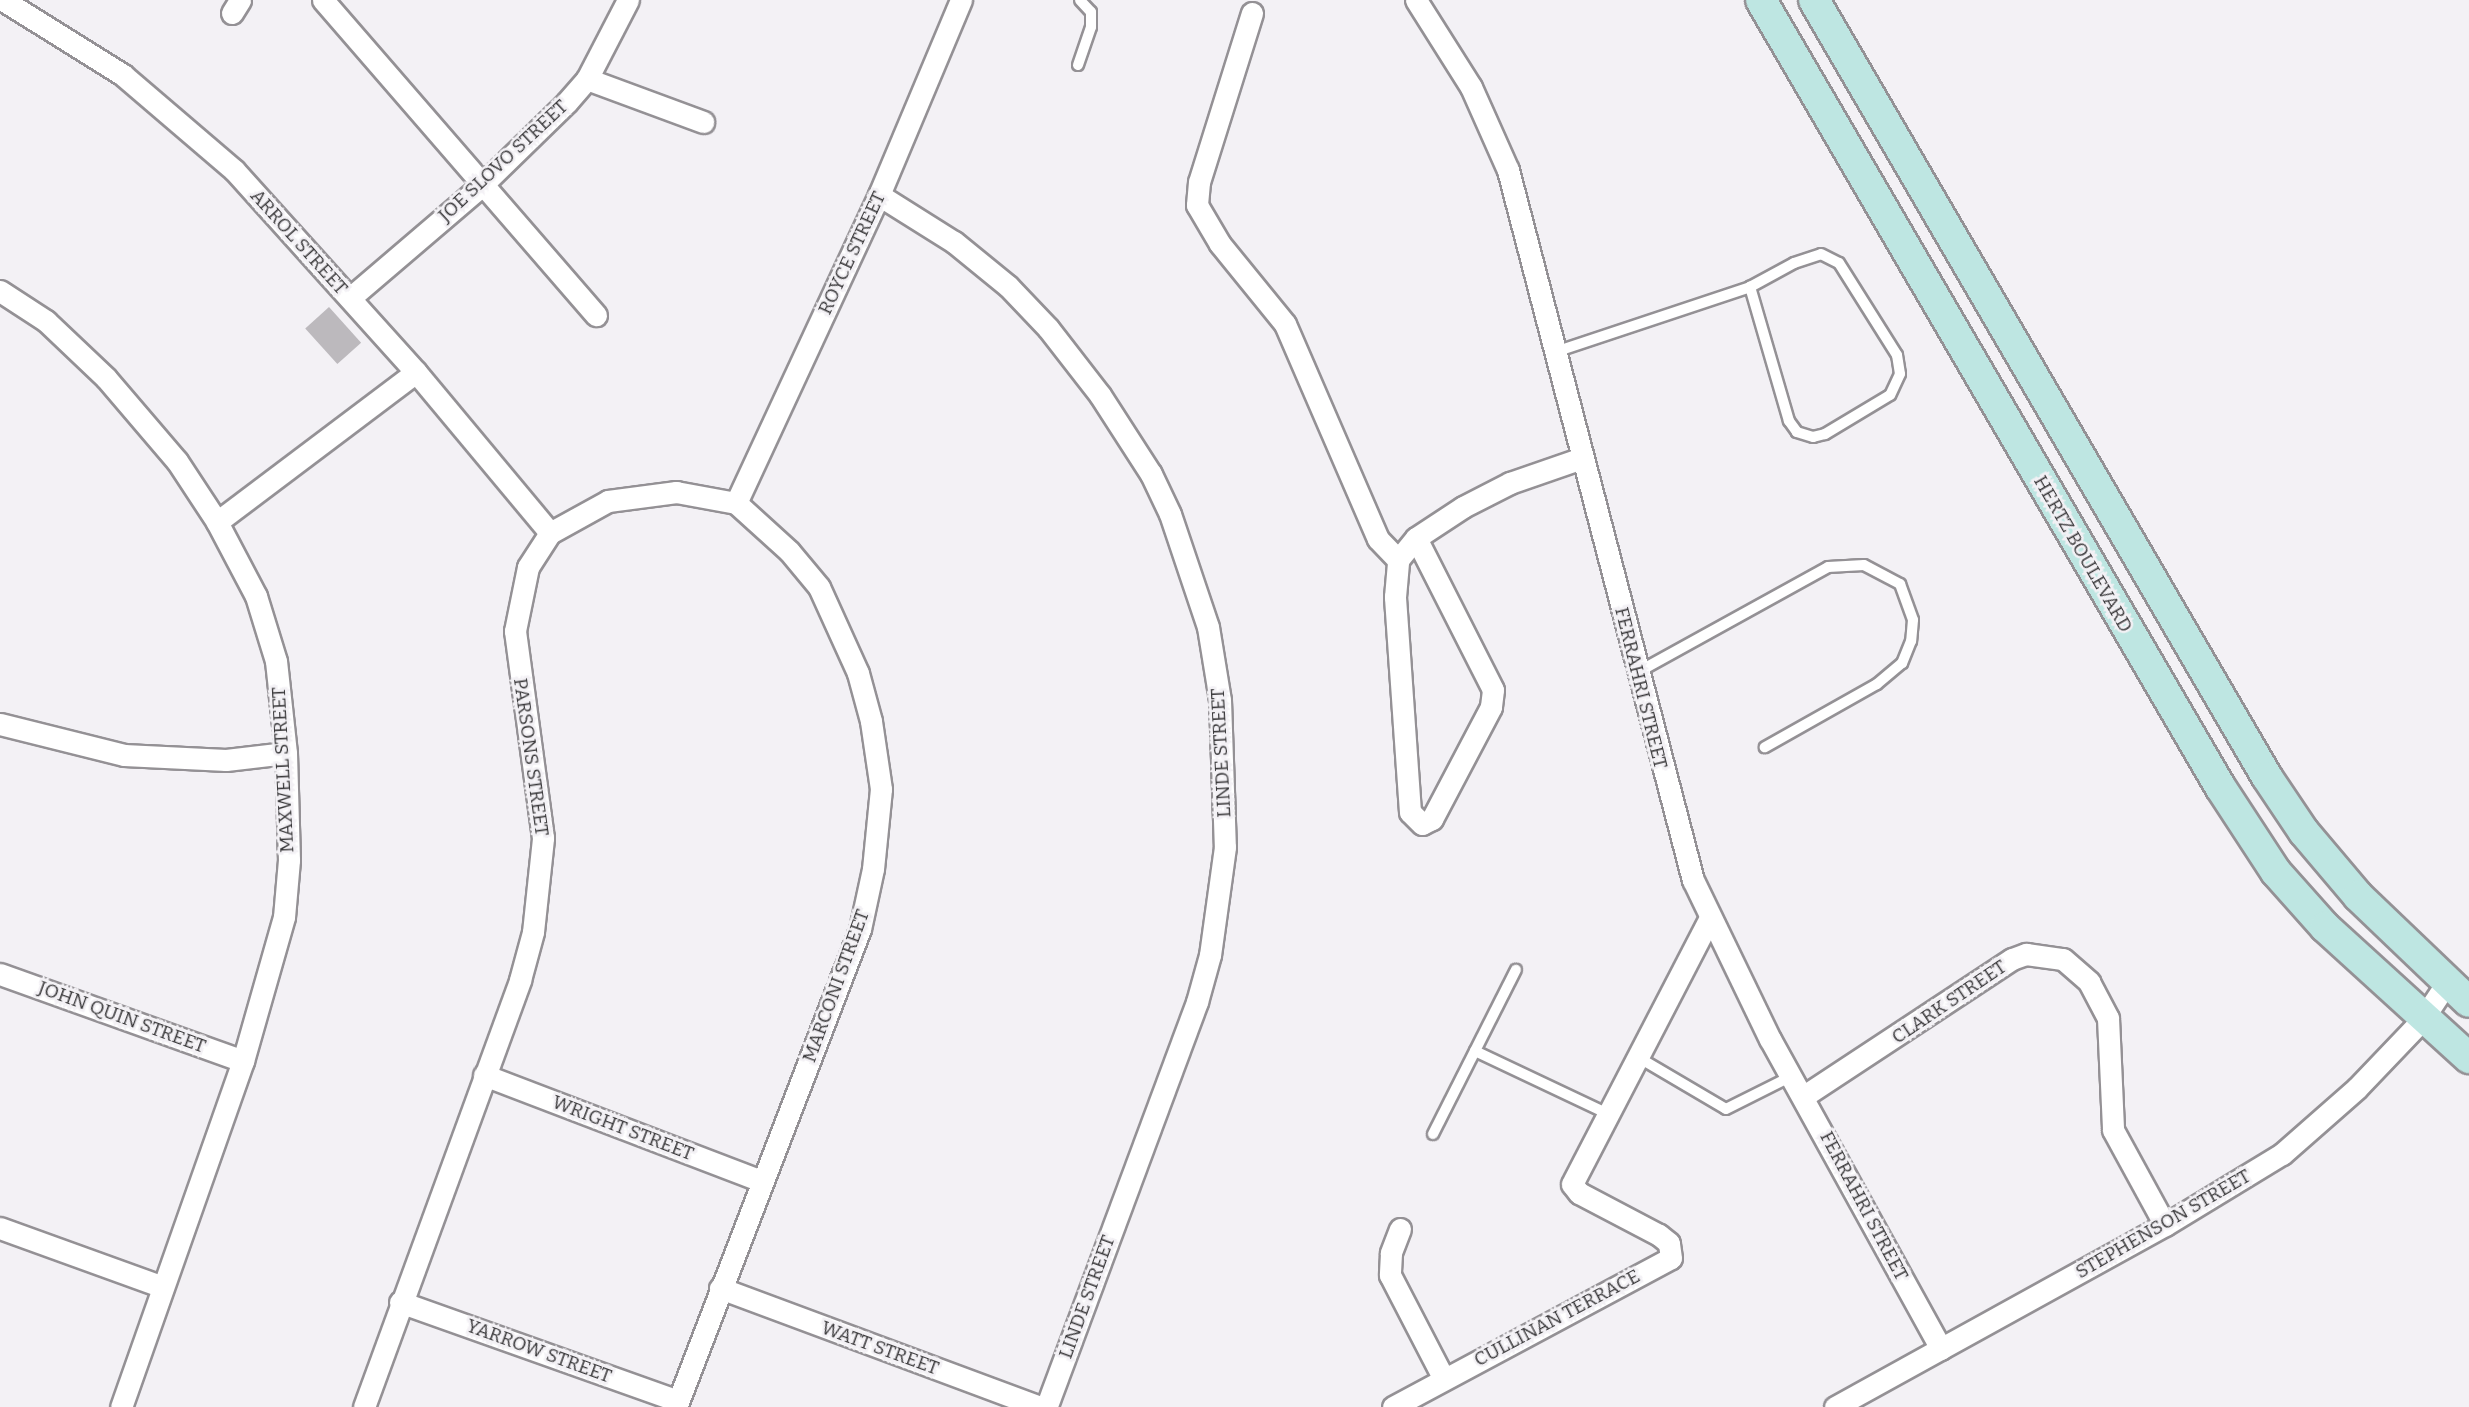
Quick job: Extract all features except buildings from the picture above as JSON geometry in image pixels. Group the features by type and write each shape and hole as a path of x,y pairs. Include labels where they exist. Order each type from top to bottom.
{"street":[{"name":"ARROL STREET","path":"3,0 71,40 162,105 234,170 416,372 550,533"},
{"path":"323,0 481,186 596,315"},
{"name":"JOE SLOVO STREET","path":"350,298 481,186 587,79 628,0"},
{"name":"ROYCE STREET","path":"736,503 880,195 961,0"},
{"name":"FERRAHRI STREET","path":"1416,0 1471,87 1508,170 1679,839 1710,918 1792,1076 1941,1349"},
{"name":"HERTZ BOULEVARD","path":"1761,0 2227,799 2284,881 2422,1020 2469,1058"},
{"path":"1814,0 2267,777 2304,832 2358,896 2458,993"},
{"path":"1252,13 1199,182 1197,205 1220,244 1285,324 1378,538 1398,560"},
{"path":"587,79 703,122"},
{"path":"1882,207 1922,185"},
{"name":"LINDE STREET","path":"880,195 954,242 1008,286 1048,328 1100,395 1151,474 1170,514 1208,627 1220,700 1225,847 1210,955 1197,1002 1046,1407"},
{"name":"MAXWELL STREET","path":"0,291 47,321 106,378 177,461 217,522 256,596 276,661 286,753 289,860 284,918 243,1061 160,1286 121,1407"},
{"path":"217,522 416,372"},
{"path":"1416,538 1493,690 1491,706 1438,808 1432,819 1422,824 1410,812 1395,597 1398,560 1416,538 1435,522 1510,483 1582,458"},
{"name":"PARSONS STREET","path":"364,1407 400,1301 520,980 541,880 542,828 515,631 528,567 550,533 608,501 640,494 676,492 736,503"},
{"name":"MARCONI STREET","path":"677,1404 860,929 873,869 881,789 872,720 858,673 819,587 789,551 736,503"},
{"path":"0,723 124,755 226,760 286,753"},
{"path":"1606,1113 1710,918"},
{"name":"CLARK STREET","path":"1804,1096 2012,959 2026,954 2063,959 2089,982 2108,1018 2113,1130 2165,1225"},
{"name":"JOHN QUIN STREET","path":"0,974 243,1061"},
{"name":"STEPHENSON STREET","path":"1835,1407 2165,1225 2282,1154 2357,1088 2422,1020 2458,993"},
{"name":"WRIGHT STREET","path":"484,1075 761,1181"},
{"name":"CULLINAN TERRACE","path":"1393,1407 1671,1258 1668,1243 1659,1235 1579,1193 1572,1184 1606,1113"},
{"path":"0,1228 160,1286"},
{"path":"1400,1229 1391,1254 1390,1275 1444,1379"},
{"name":"WATT STREET","path":"720,1288 1040,1407"},
{"name":"YARROW STREET","path":"400,1301 677,1404"}],"lane":[{"path":"1078,65 1091,26 1091,12 1080,0"},
{"path":"1555,352 1750,287 1809,256 1831,256 1897,355 1900,374 1890,395 1825,434 1813,437 1797,432 1789,421 1750,287"},
{"path":"1637,673 1828,567 1864,565 1900,584 1913,620 1911,641 1902,663 1877,684 1765,747"},
{"path":"1433,1134 1516,970"},
{"path":"1475,1051 1606,1113"},
{"path":"1636,1056 1726,1109 1792,1076"}]}
